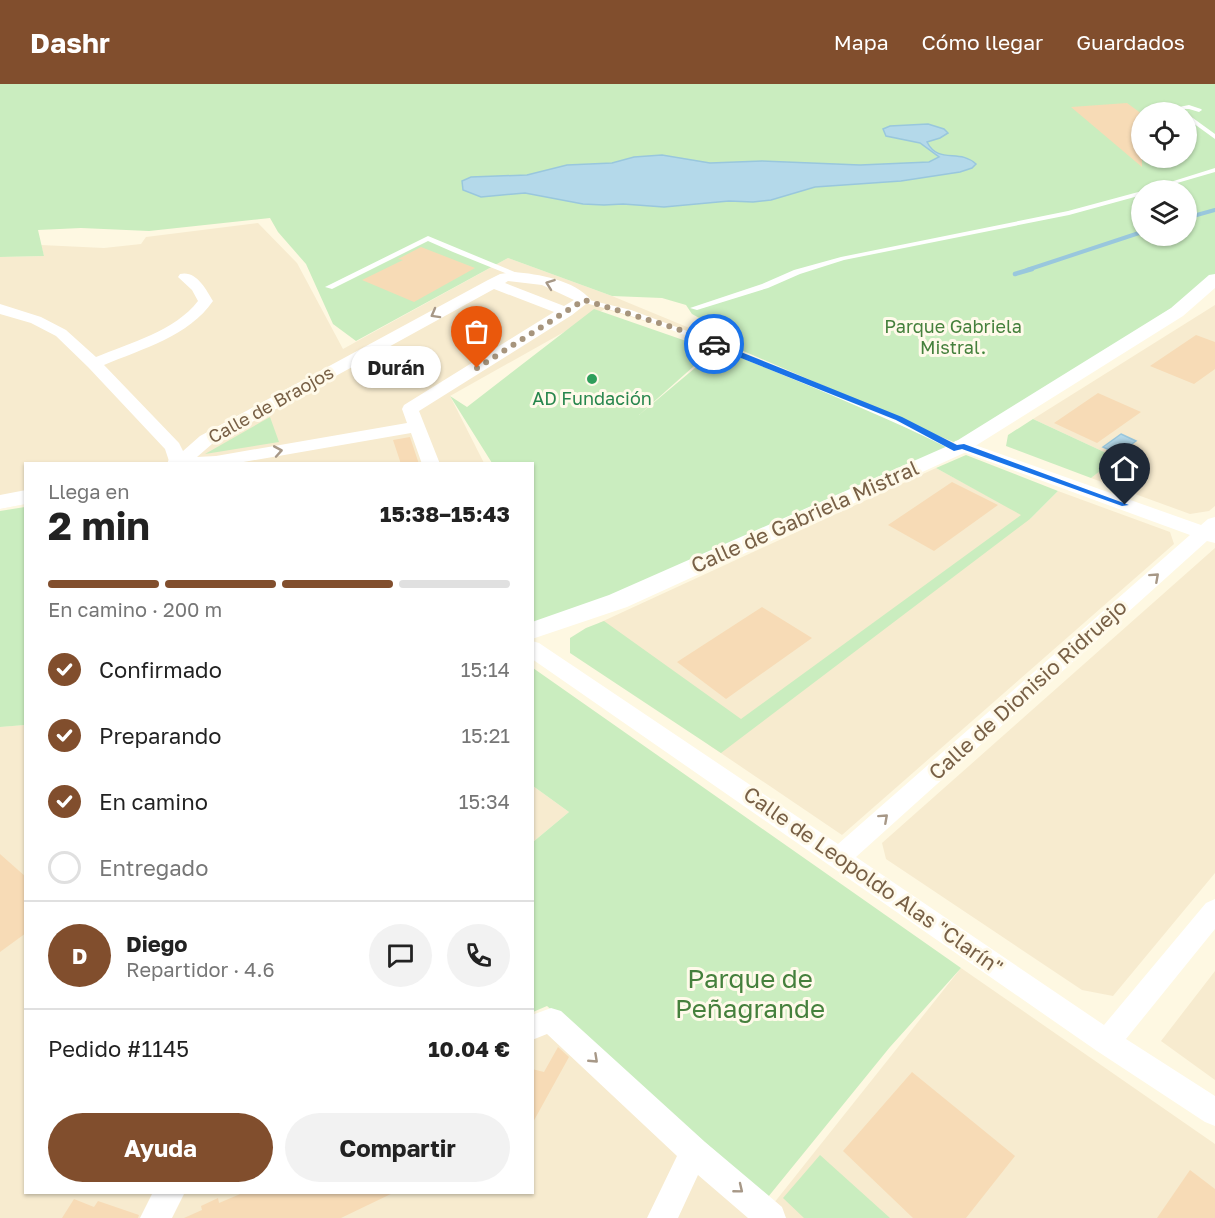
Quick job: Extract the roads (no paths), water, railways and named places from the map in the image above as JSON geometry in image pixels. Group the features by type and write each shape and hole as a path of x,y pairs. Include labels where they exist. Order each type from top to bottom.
{"street":[{"name":"Calle de Braojos","path":"179,462 206,440 493,283 505,277 518,275"},
{"path":"430,462 410,409 584,300 578,295 550,284 518,275"},
{"path":"94,364 188,322 201,310 206,301 198,287 184,277"},
{"name":"Calle de Gabriela Mistral","path":"534,630 618,601 959,447 1177,312 1215,279"},
{"path":"493,283 567,312"},
{"path":"0,309 36,320 61,333 94,364 173,447 178,462"},
{"path":"216,462 416,427"},
{"path":"959,447 1211,531"},
{"path":"0,501 24,497"},
{"name":"Calle de Dionisio Ridruejo","path":"840,857 1211,531"},
{"name":"Calle de Leopoldo Alas \"Clarín\"","path":"534,649 1107,1042 1215,1112"},
{"path":"1107,1042 1215,910"},
{"path":"542,1024 771,1218"},
{"path":"662,1218 694,1152"},
{"path":"155,1218 169,1194"}],"lane":[{"path":"1197,123 1215,137"},
{"path":"1182,180 1215,170"},
{"path":"694,308 843,258 1069,213 1131,196"},
{"path":"329,286 428,238 518,275"},
{"path":"584,300 675,328 899,419 959,447"}],"water":[{"path":"928,124 944,129 948,133 927,142 932,149 943,155 970,159 976,164 960,172 901,181 815,187 771,200 664,207 583,204 525,193 481,197 463,190 462,181 471,177 527,175 567,165 612,163 634,157 662,155 710,163 762,161 860,165 929,162 939,157 920,143 886,136 883,129 890,126"},
{"path":"1121,434 1136,441 1118,454 1103,447"}],"waterway":[{"path":"1197,215 1215,210"},
{"path":"1027,270 1131,236"},
{"path":"1015,274 1032,269"}],"place":[{"name":"Durán","path":"477,368"},
{"name":"AD Fundación","path":"592,379"}],"park label":[{"name":"Parque Gabriela Mistral.","path":"953,337"},
{"name":"Parque de Peñagrande","path":"750,994"}]}
